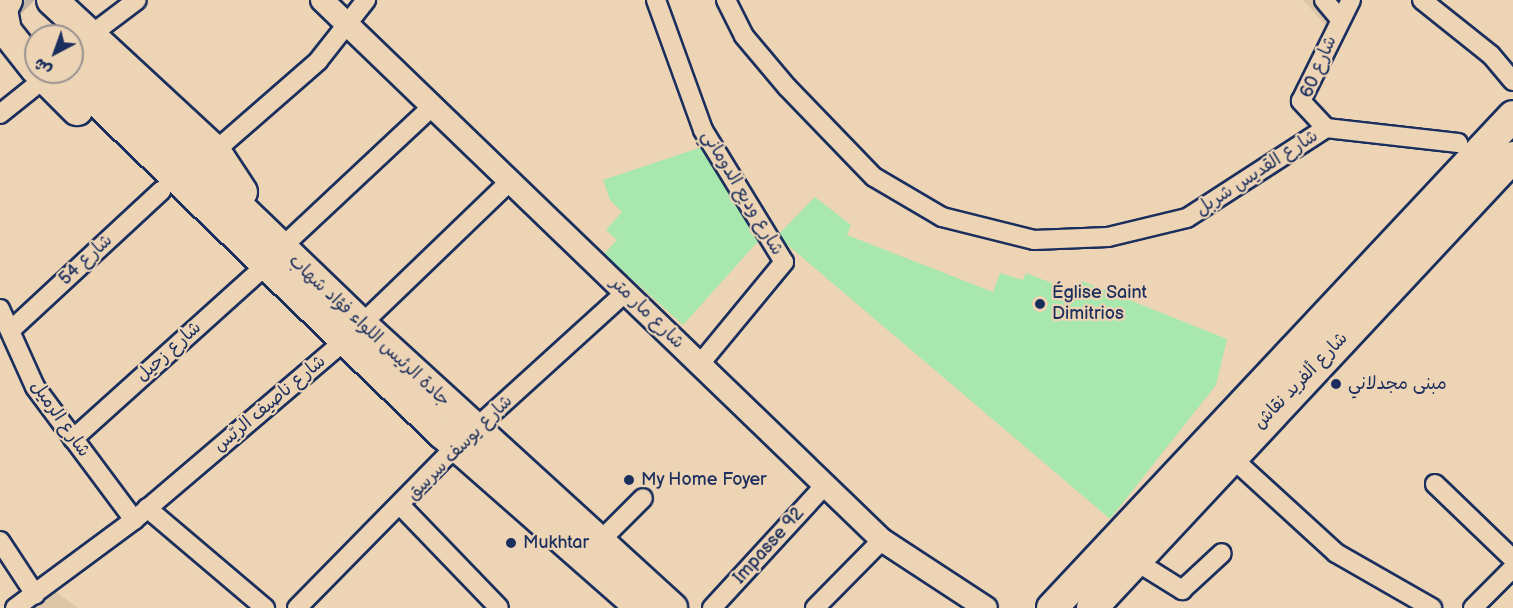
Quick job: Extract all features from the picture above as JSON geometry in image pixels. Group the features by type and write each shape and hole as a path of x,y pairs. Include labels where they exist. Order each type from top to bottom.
{"highway":[{"path":"18,7 51,24"},
{"path":"18,7 44,24"},
{"path":"18,7 27,24"},
{"path":"18,7 6,31 24,49"},
{"path":"84,42 215,151 250,233"},
{"name":"جادة الرئيس اللواء فؤاد شهاب","path":"84,42 250,233 641,608"},
{"path":"58,84 161,191 250,233"},
{"name":"جادة الرئيس اللواء فؤاد شهاب","path":"61,84 250,233"},
{"name":"شارع ألفريد نقاش","path":"1052,608 1513,116"},
{"name":"شارع ألفريد نقاش","path":"1092,608 1134,560 1513,157"},
{"name":"جادة الرئيس اللواء فؤاد شهاب","path":"466,438 599,542 672,608"}],"street":[{"path":"84,39 137,0"},
{"name":"شارع مار متر","path":"322,0 882,540 986,608"},
{"path":"215,151 318,61 366,0"},
{"name":"شارع وديع الدوماني","path":"656,0 703,130 784,262 700,364"},
{"name":"شارع القديس شربل","path":"726,0 744,36 780,79 874,177 942,217 1034,240 1108,237 1187,218 1326,128 1458,143"},
{"path":"1324,0 1340,19"},
{"name":"شارع 60","path":"1326,128 1301,101 1351,0"},
{"path":"1422,0 1506,60 1513,81"},
{"path":"0,114 34,84"},
{"name":"شارع زحيل","path":"73,439 433,106"},
{"name":"شارع ناصيف الريّس","path":"15,608 141,514 353,333 510,181"},
{"name":"شارع 54","path":"11,330 161,191"},
{"name":"شارع يوسف سرسق","path":"297,608 401,506 466,438 626,292"},
{"name":"شارع الرميل","path":"0,309 35,387 73,439 141,514 265,608"},
{"path":"1231,458 1336,553 1432,608"},
{"path":"1435,484 1513,559"},
{"name":"Impasse 92","path":"712,608 825,485"},
{"path":"599,542 643,498"},
{"path":"401,506 499,608"},
{"path":"815,608 882,540"},
{"path":"0,541 35,594"},
{"path":"1134,560 1182,590 1222,553"},
{"path":"1473,608 1513,568"}],"shaded area":[{"path":"1303,0 1338,0 1326,26"},
{"path":"56,592 78,608 31,608 50,596"}],"green space":[{"path":"705,146 762,237 683,325 604,254 617,240 606,230 622,212 610,200 603,180"},
{"path":"815,197 851,225 847,235 993,292 1000,273 1023,280 1026,273 1077,293 1082,281 1227,339 1216,385 1110,519 777,236"}],"tunnel":[{"path":"25,0 30,5"}],"place":[{"name":"Église Saint Dimitrios","path":"1040,304"},
{"name":"مبنى مجدلاني","path":"1336,384"},
{"name":"My Home Foyer","path":"629,480"},
{"name":"Mukhtar","path":"511,543"}]}
